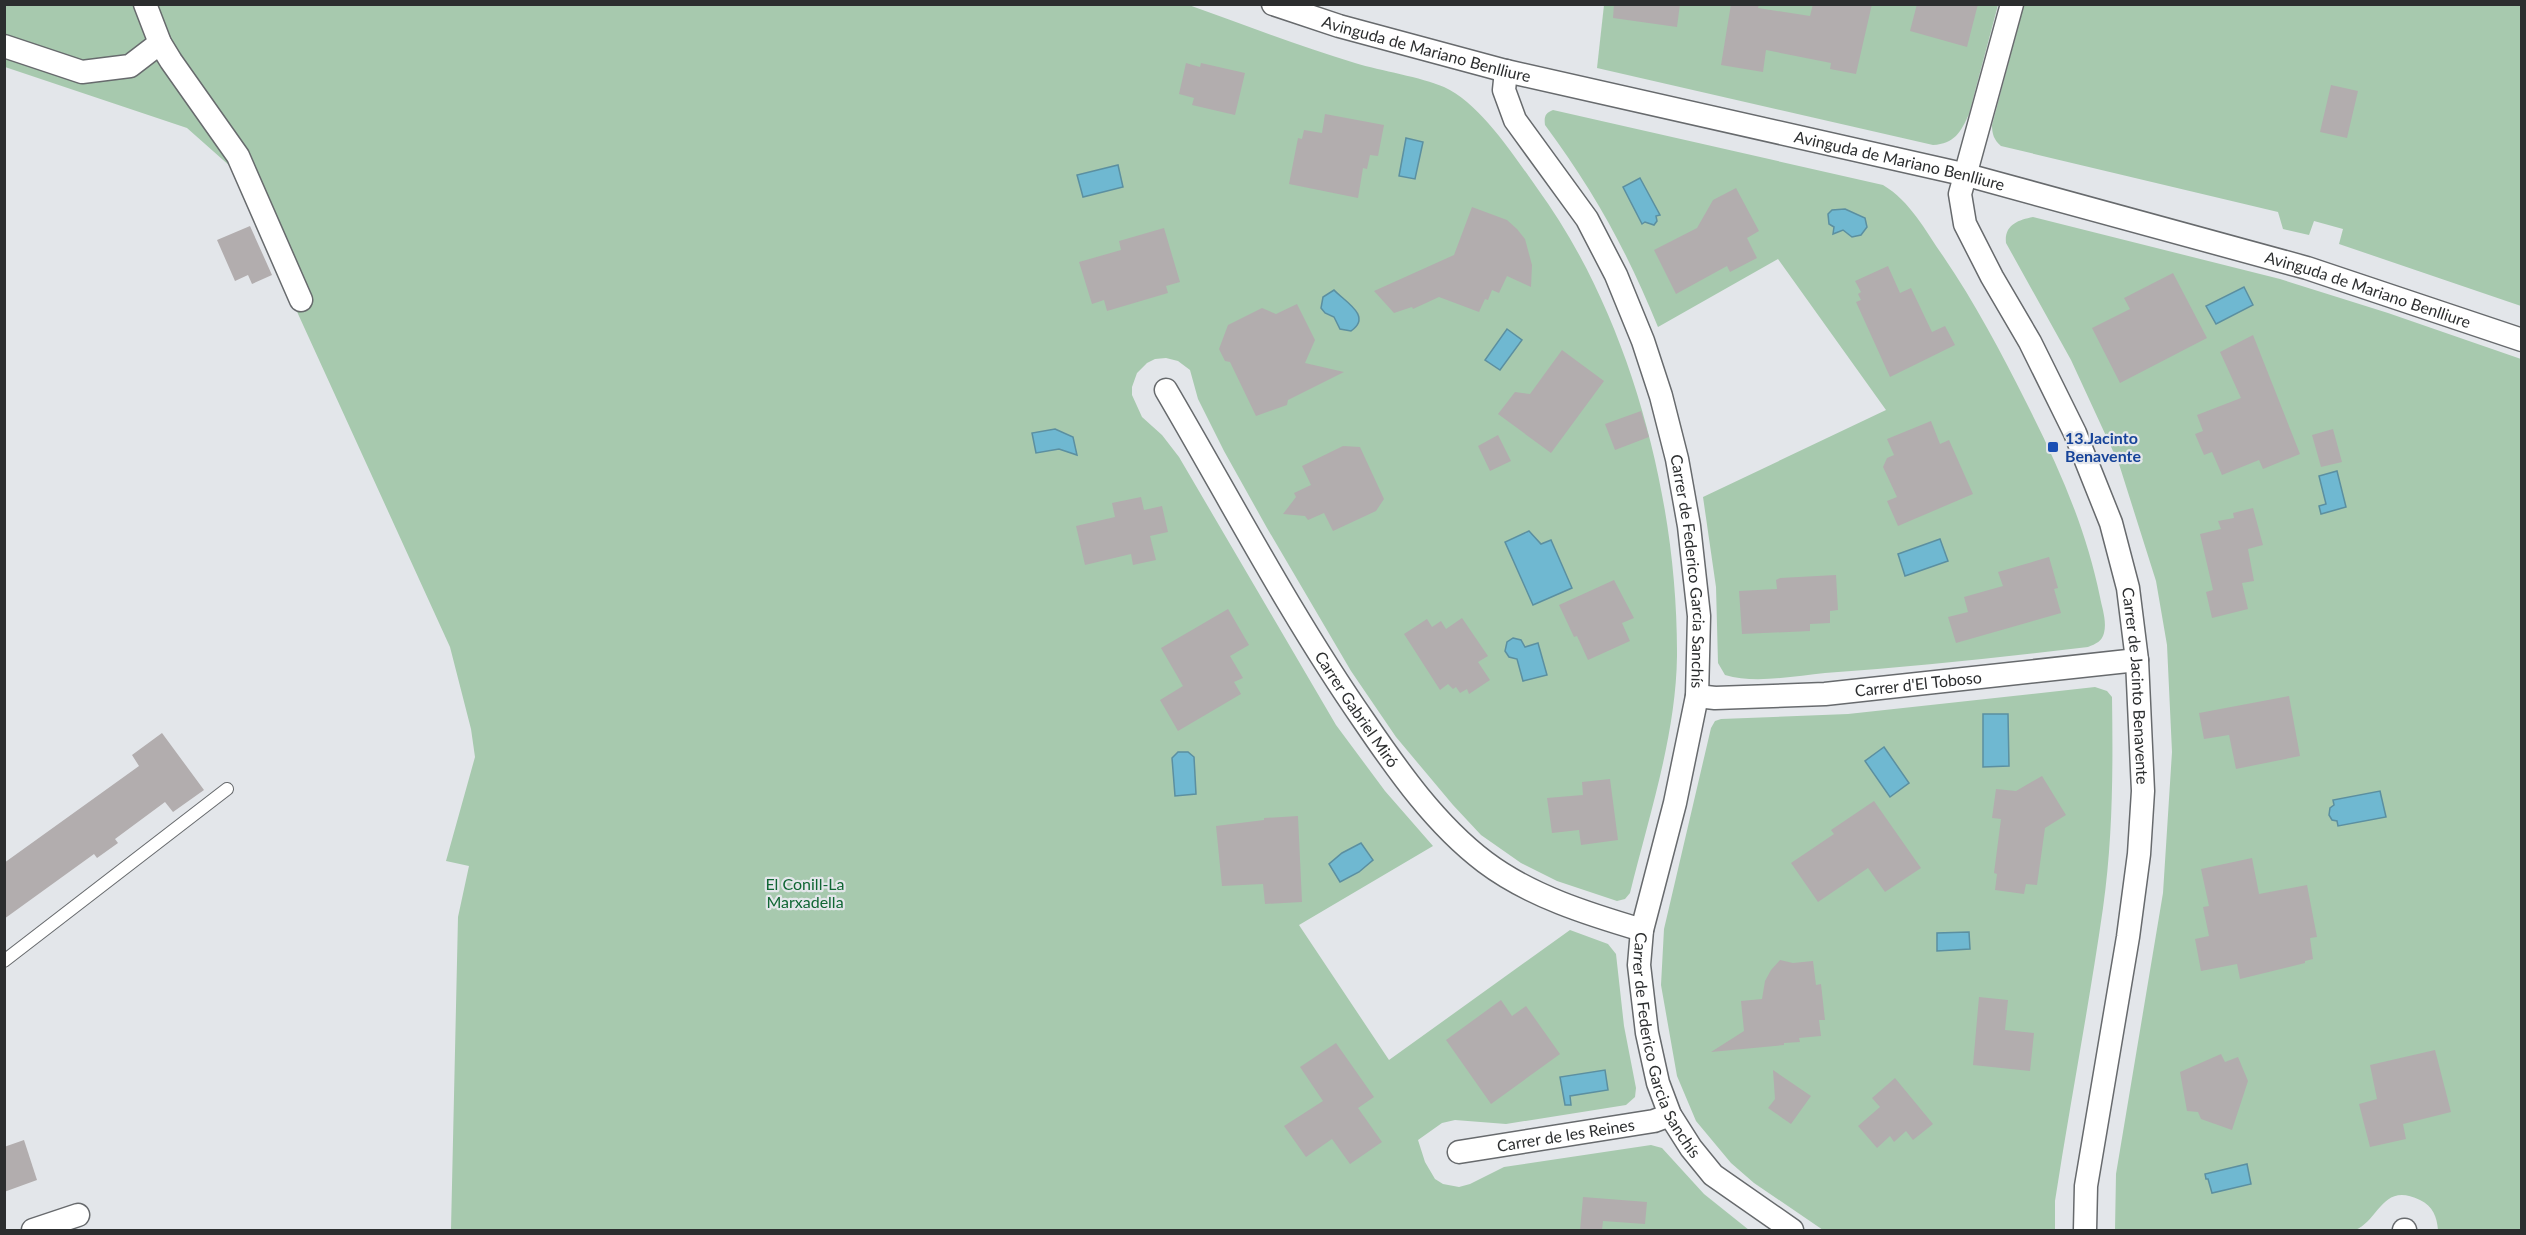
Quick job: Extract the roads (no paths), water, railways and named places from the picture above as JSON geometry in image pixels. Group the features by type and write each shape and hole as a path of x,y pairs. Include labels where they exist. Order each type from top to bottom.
{"street":[{"path":"145,4 160,43 238,156 301,300"},
{"name":"Avinguda de Mariano Benlliure","path":"1274,4 1339,26 1506,71 1967,175 2307,268 2522,340"},
{"name":"Carrer de Jacinto Benavente","path":"2012,4 1960,194 1965,224 1992,277 2030,342 2074,433 2111,523 2128,588 2138,660 2143,790 2139,854 2128,937 2085,1186 2085,1230"},
{"path":"4,46 82,72 130,66 160,43"},
{"name":"Carrer de Federico Garcia Sanchís","path":"1506,71 1504,90 1515,120 1587,219 1616,275 1642,341 1660,396 1677,459 1689,526 1699,616 1697,696 1675,803 1642,930 1639,965 1647,1033 1658,1083 1670,1115 1691,1148 1713,1175 1792,1230"},
{"name":"Carrer Gabriel Miró","path":"1166,390 1327,668 1387,755 1440,820 1484,861 1525,888 1642,930"},
{"name":"Carrer d'El Toboso","path":"1697,696 1715,698 1825,694 2138,660"},
{"name":"Carrer de les Reines","path":"1459,1152 1654,1121 1670,1115"},
{"path":"33,1230 78,1215"}],"lane":[{"path":"4,961 227,789"}],"water":[{"path":"1406,138 1423,142 1415,179 1399,176"},
{"path":"1118,165 1123,187 1083,197 1077,175"},
{"path":"1640,178 1660,215 1656,216 1657,221 1654,225 1645,222 1642,224 1623,187"},
{"path":"1845,209 1865,218 1867,227 1861,235 1852,237 1843,230 1833,234 1834,227 1829,224 1828,214 1832,210"},
{"path":"2244,287 2253,305 2216,324 2206,306"},
{"path":"1334,290 1358,314 1357,325 1351,331 1340,329 1334,317 1325,313 1321,308 1323,297"},
{"path":"1507,329 1522,340 1500,370 1485,360"},
{"path":"1055,429 1073,437 1077,455 1059,449 1036,453 1032,433"},
{"path":"2337,471 2346,507 2321,514 2319,506 2326,504 2319,476"},
{"path":"1529,531 1541,544 1551,540 1572,588 1533,605 1505,542"},
{"path":"1940,539 1948,561 1905,576 1898,554"},
{"path":"1513,638 1521,640 1525,647 1538,643 1547,675 1523,681 1517,659 1509,657 1505,651 1507,642"},
{"path":"1983,714 2008,714 2009,766 1983,767"},
{"path":"1884,747 1909,783 1890,797 1865,761"},
{"path":"1178,752 1188,752 1194,757 1196,794 1175,796 1172,758"},
{"path":"2380,791 2386,817 2338,826 2337,821 2332,820 2329,815 2330,808 2334,805 2333,800"},
{"path":"1361,843 1373,860 1359,872 1340,882 1329,864 1342,853"},
{"path":"1969,932 1970,949 1937,951 1937,933"},
{"path":"1605,1070 1608,1090 1570,1096 1571,1105 1565,1105 1560,1077"},
{"path":"2247,1164 2251,1184 2212,1193 2205,1174"}],"place":[{"name":"13.Jacinto Benavente","path":"2053,447"}],"park label":[{"name":"El Conill-La Marxadella","path":"805,893"}]}
